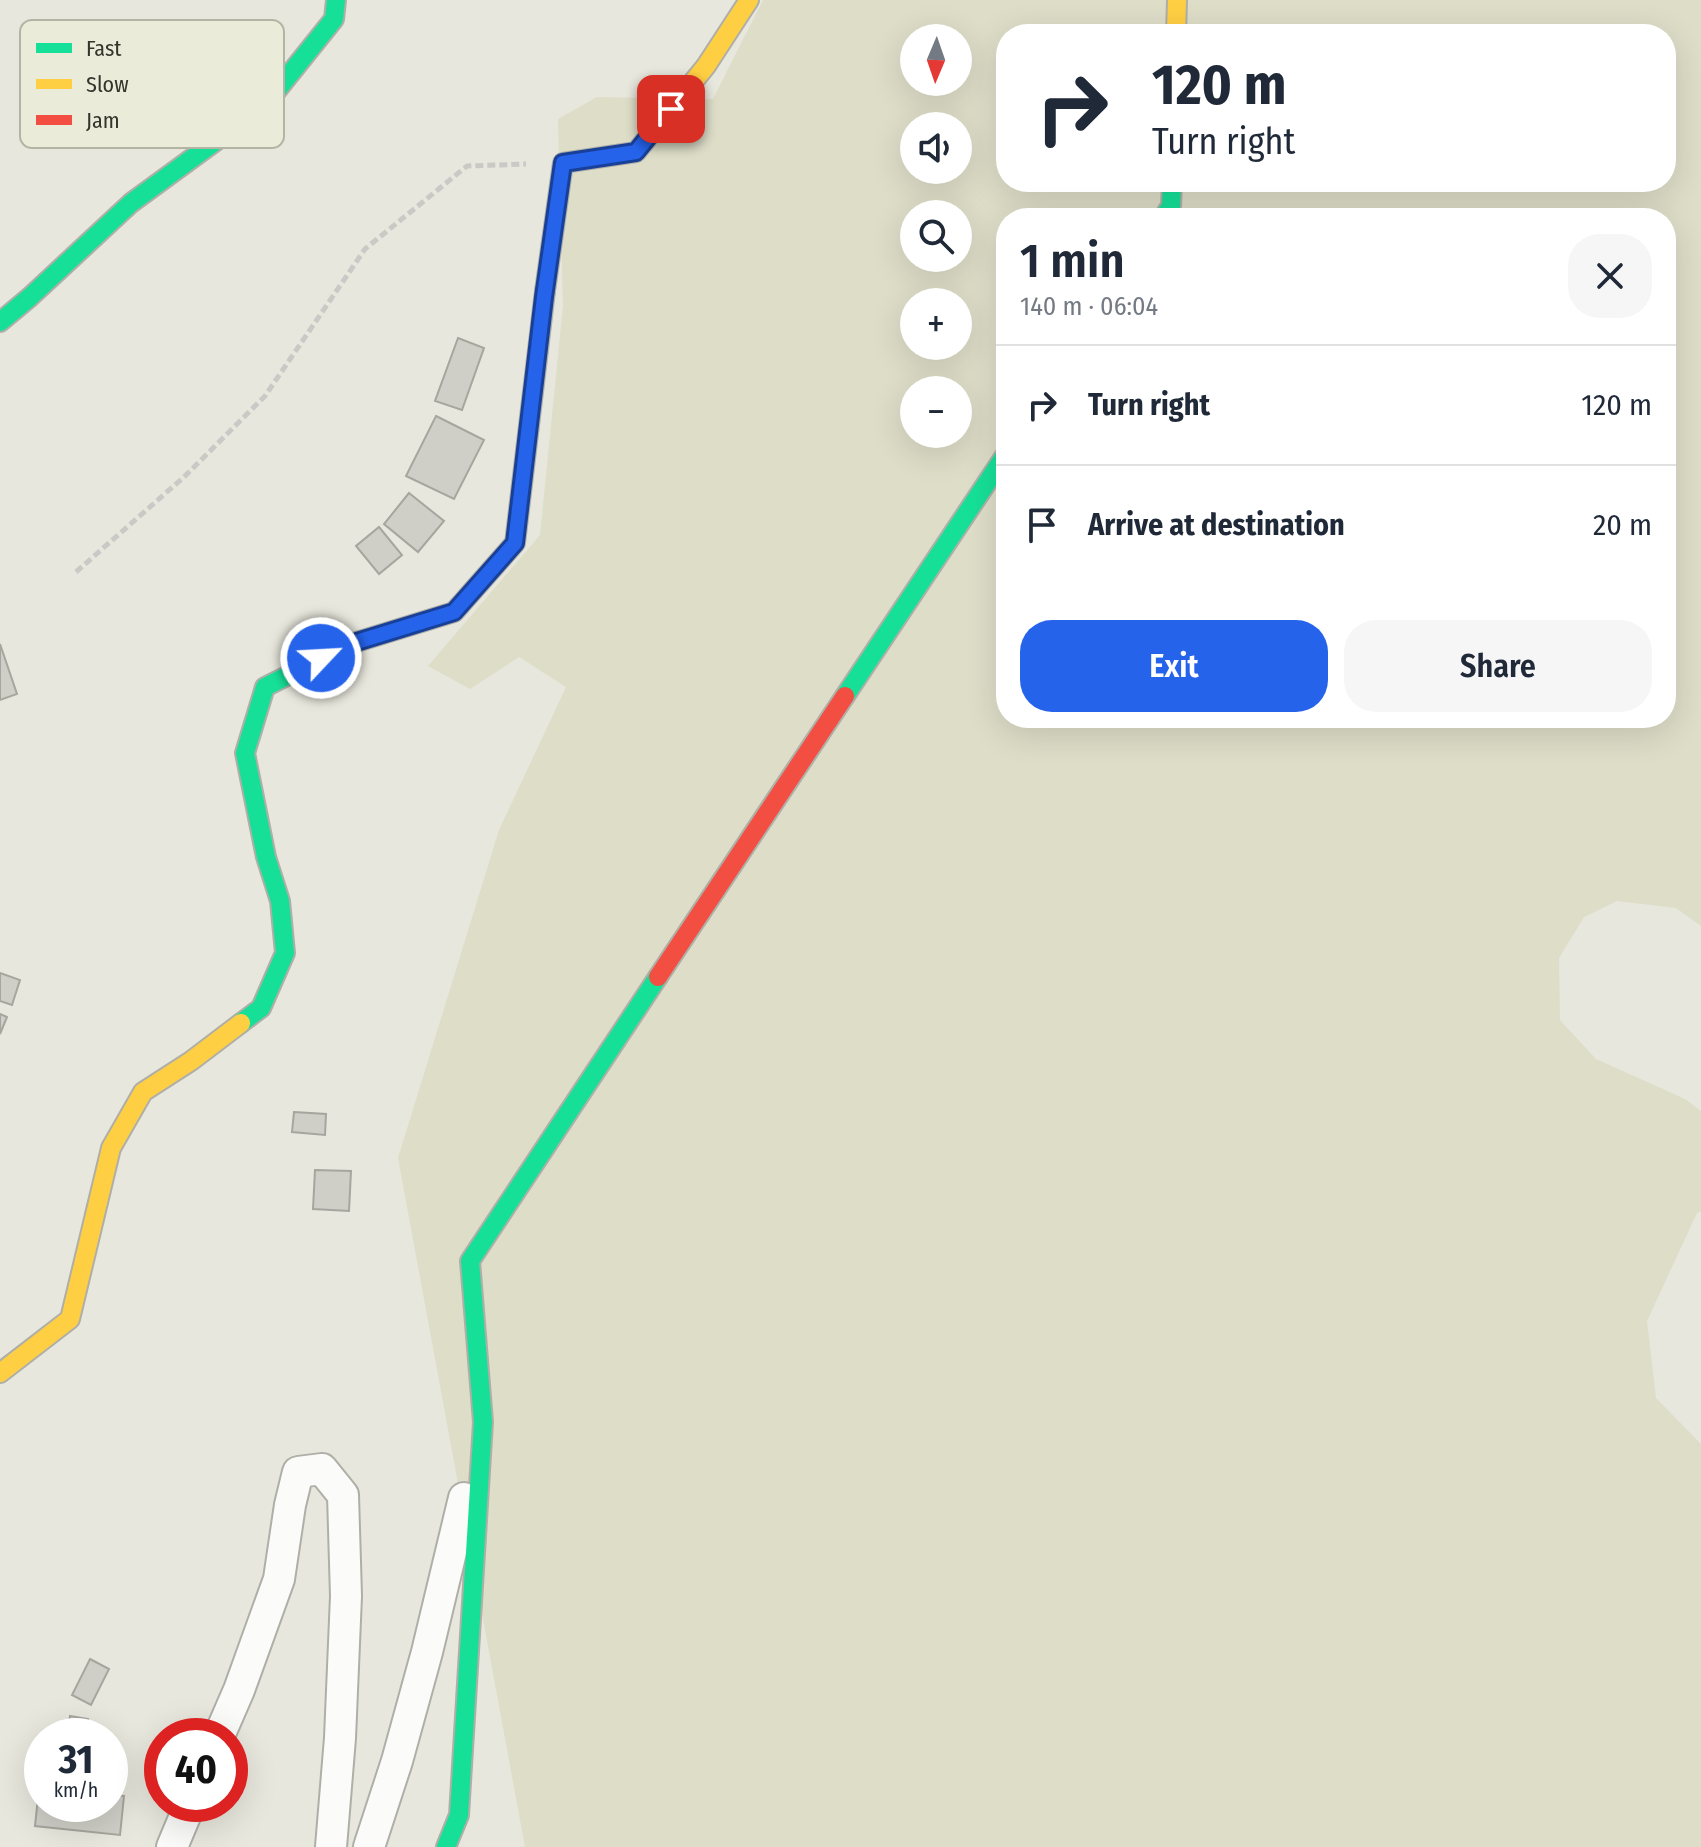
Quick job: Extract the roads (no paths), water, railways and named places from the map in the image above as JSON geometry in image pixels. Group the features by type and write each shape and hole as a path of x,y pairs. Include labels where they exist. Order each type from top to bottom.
{"main road":[{"path":"284,81 334,19 336,0"},
{"path":"0,1373 70,1319 111,1148 143,1092 191,1061 261,1008 285,953 280,901 266,857 245,753 265,687 350,644 454,612 515,543 563,163 636,152 706,66 749,0"},
{"path":"1176,24 1177,0"},
{"path":"0,322 131,203 206,148"},
{"path":"446,1847 459,1815 483,1422 470,1261 996,469"}],"street":[{"path":"369,1847 427,1652 483,1422"},
{"path":"227,1718 279,1579 298,1472 322,1469 343,1495 346,1596 340,1738 331,1847"},
{"path":"459,1815 463,1847"},
{"path":"172,1847 182,1822"}]}
